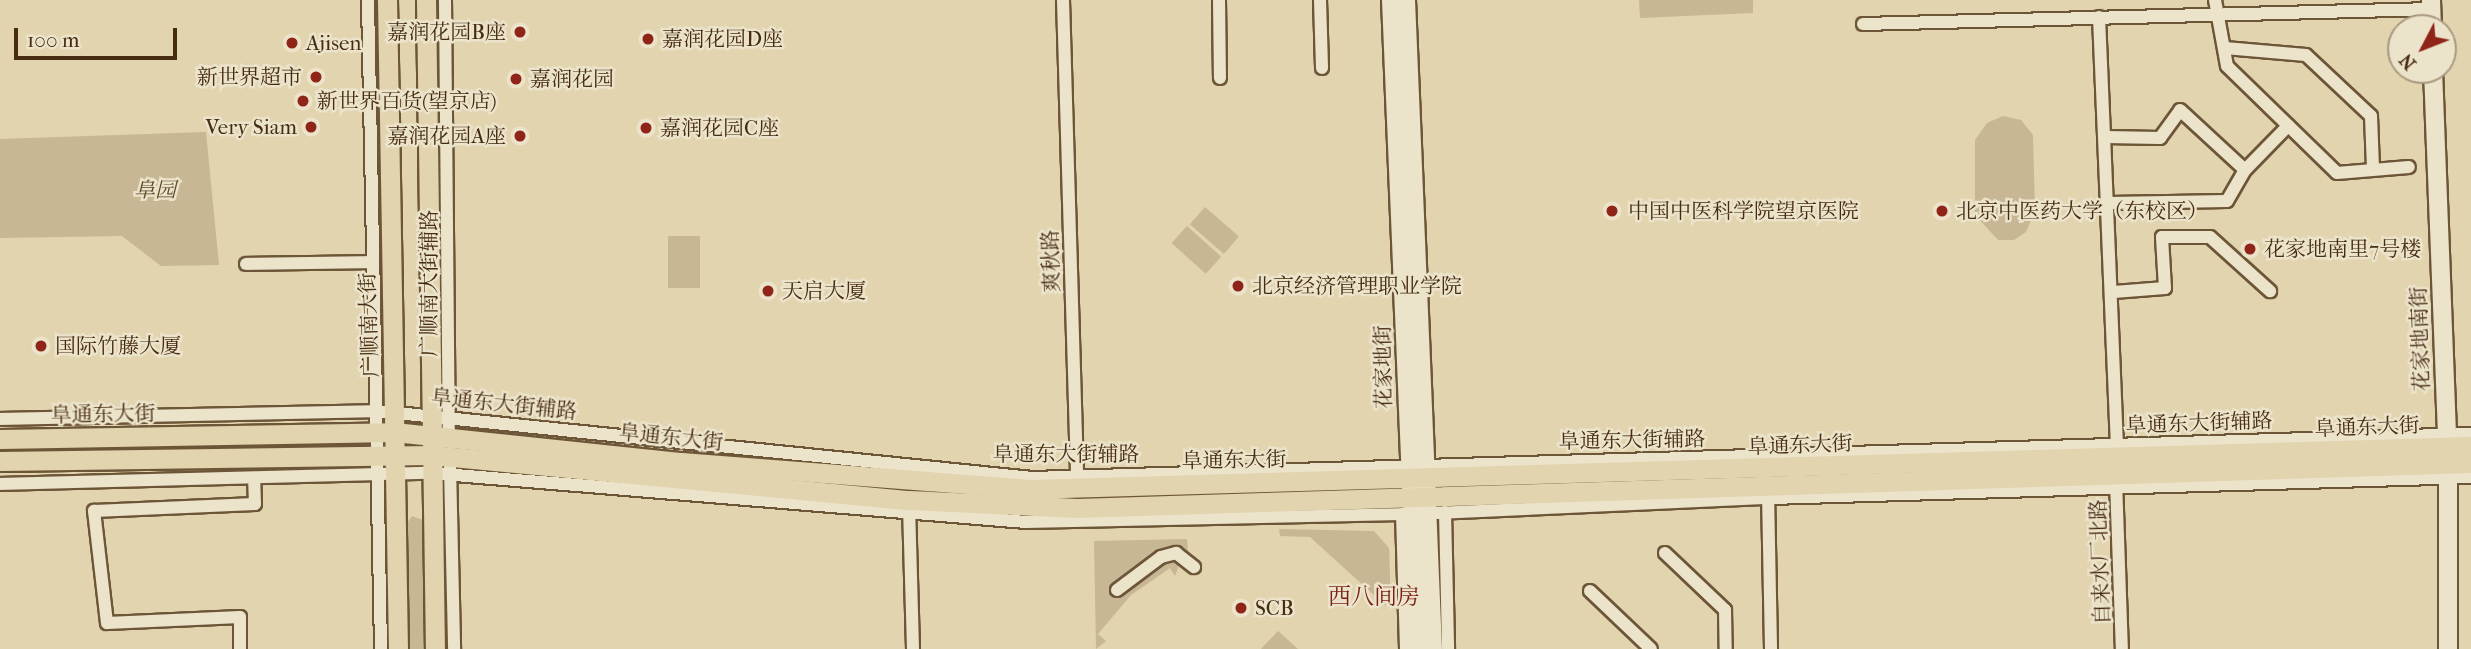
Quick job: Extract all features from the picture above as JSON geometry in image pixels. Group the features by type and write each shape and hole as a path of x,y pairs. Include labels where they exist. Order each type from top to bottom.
{"main road":[{"name":"广顺南大街","path":"387,0 385,422 386,466 397,530 398,649"},
{"path":"426,0 440,425 440,464 432,527 435,649"},
{"name":"花家地街","path":"1391,0 1420,493 1433,649"},
{"name":"花家地街","path":"1406,0 1420,493 1418,649"},
{"name":"花家地南街","path":"2434,84 2447,456 2448,649"},
{"name":"阜通东大街","path":"0,439 385,422 440,425 903,481 1030,489 1077,481 1420,493 1768,492 2117,466"},
{"name":"阜通东大街","path":"2447,456 2471,446"},
{"name":"阜通东大街","path":"0,461 386,466 440,464 909,507 1077,515 1420,493 2117,466 2447,456 2471,463"},
{"path":"397,530 409,511 422,511 432,527"}],"street":[{"path":"0,419 385,422 372,262 368,0"},
{"name":"广顺南大街辅路","path":"440,425 445,0"},
{"name":"爽秋路","path":"1063,0 1077,515"},
{"path":"1219,0 1220,78"},
{"path":"1320,0 1321,68"},
{"path":"1863,24 2099,17 2216,6 2431,5"},
{"path":"2216,6 2227,66 2337,173 2373,167 2409,167"},
{"name":"自来水厂北路","path":"2099,17 2114,292 2122,649"},
{"path":"2225,48 2306,55 2371,116 2373,167"},
{"path":"2106,137 2160,138 2180,110 2245,170"},
{"path":"2109,203 2227,201 2245,170 2288,126"},
{"path":"2114,292 2165,288 2162,237 2210,237 2270,291"},
{"path":"246,264 372,262"},
{"name":"阜通东大街辅路","path":"2117,466 2447,456 2471,434"},
{"name":"阜通东大街辅路","path":"2447,456 2471,477"},
{"path":"440,464 454,649"},
{"path":"0,484 254,478 386,466 381,649"},
{"path":"240,649 240,617 107,623 94,510 255,504 254,478"},
{"path":"1768,492 1771,649"},
{"path":"1077,515 1222,524 1420,493"},
{"path":"1406,649 1420,493"},
{"path":"1420,493 1448,649"},
{"path":"909,507 913,649"},
{"path":"1665,553 1725,610 1726,649"},
{"path":"1117,590 1161,557 1176,554 1194,567"},
{"path":"1590,591 1651,649"}],"green space":[{"path":"1639,0 1753,0 1753,13 1640,18"},
{"path":"2003,116 2021,120 2033,135 2035,211 2026,232 2014,240 1998,240 1975,215 1975,140 1987,123"},
{"name":"阜园","path":"206,132 219,265 161,266 122,236 0,238 0,139"},
{"path":"1205,207 1239,237 1224,254 1190,224"},
{"path":"1187,226 1221,257 1206,274 1172,243"},
{"path":"668,236 700,236 700,288 668,288"},
{"path":"412,516 423,520 426,649 410,649 407,523"},
{"path":"1279,529 1374,531 1389,548 1391,606 1386,606 1310,537 1280,536"},
{"path":"1187,539 1188,552 1163,548 1110,587 1119,597 1171,560 1179,565 1175,576 1170,568 1131,595 1098,634 1106,641 1096,649 1094,541"},
{"path":"1278,631 1298,649 1261,649"}],"place":[{"name":"嘉润花园B座","path":"520,32"},
{"name":"嘉润花园D座","path":"648,39"},
{"name":"Ajisen","path":"292,43"},
{"name":"新世界超市","path":"316,77"},
{"name":"嘉润花园","path":"516,79"},
{"name":"新世界百货(望京店)","path":"303,101"},
{"name":"Very Siam","path":"311,127"},
{"name":"嘉润花园C座","path":"646,128"},
{"name":"嘉润花园A座","path":"520,136"},
{"name":"中国中医科学院望京医院","path":"1612,211"},
{"name":"北京中医药大学（东校区）","path":"1942,211"},
{"name":"花家地南里7号楼","path":"2250,249"},
{"name":"北京经济管理职业学院","path":"1238,286"},
{"name":"天启大厦","path":"768,291"},
{"name":"国际竹藤大厦","path":"41,346"},
{"name":"SCB","path":"1241,608"}],"district":[{"name":"西八间房","path":"1374,597"}]}
